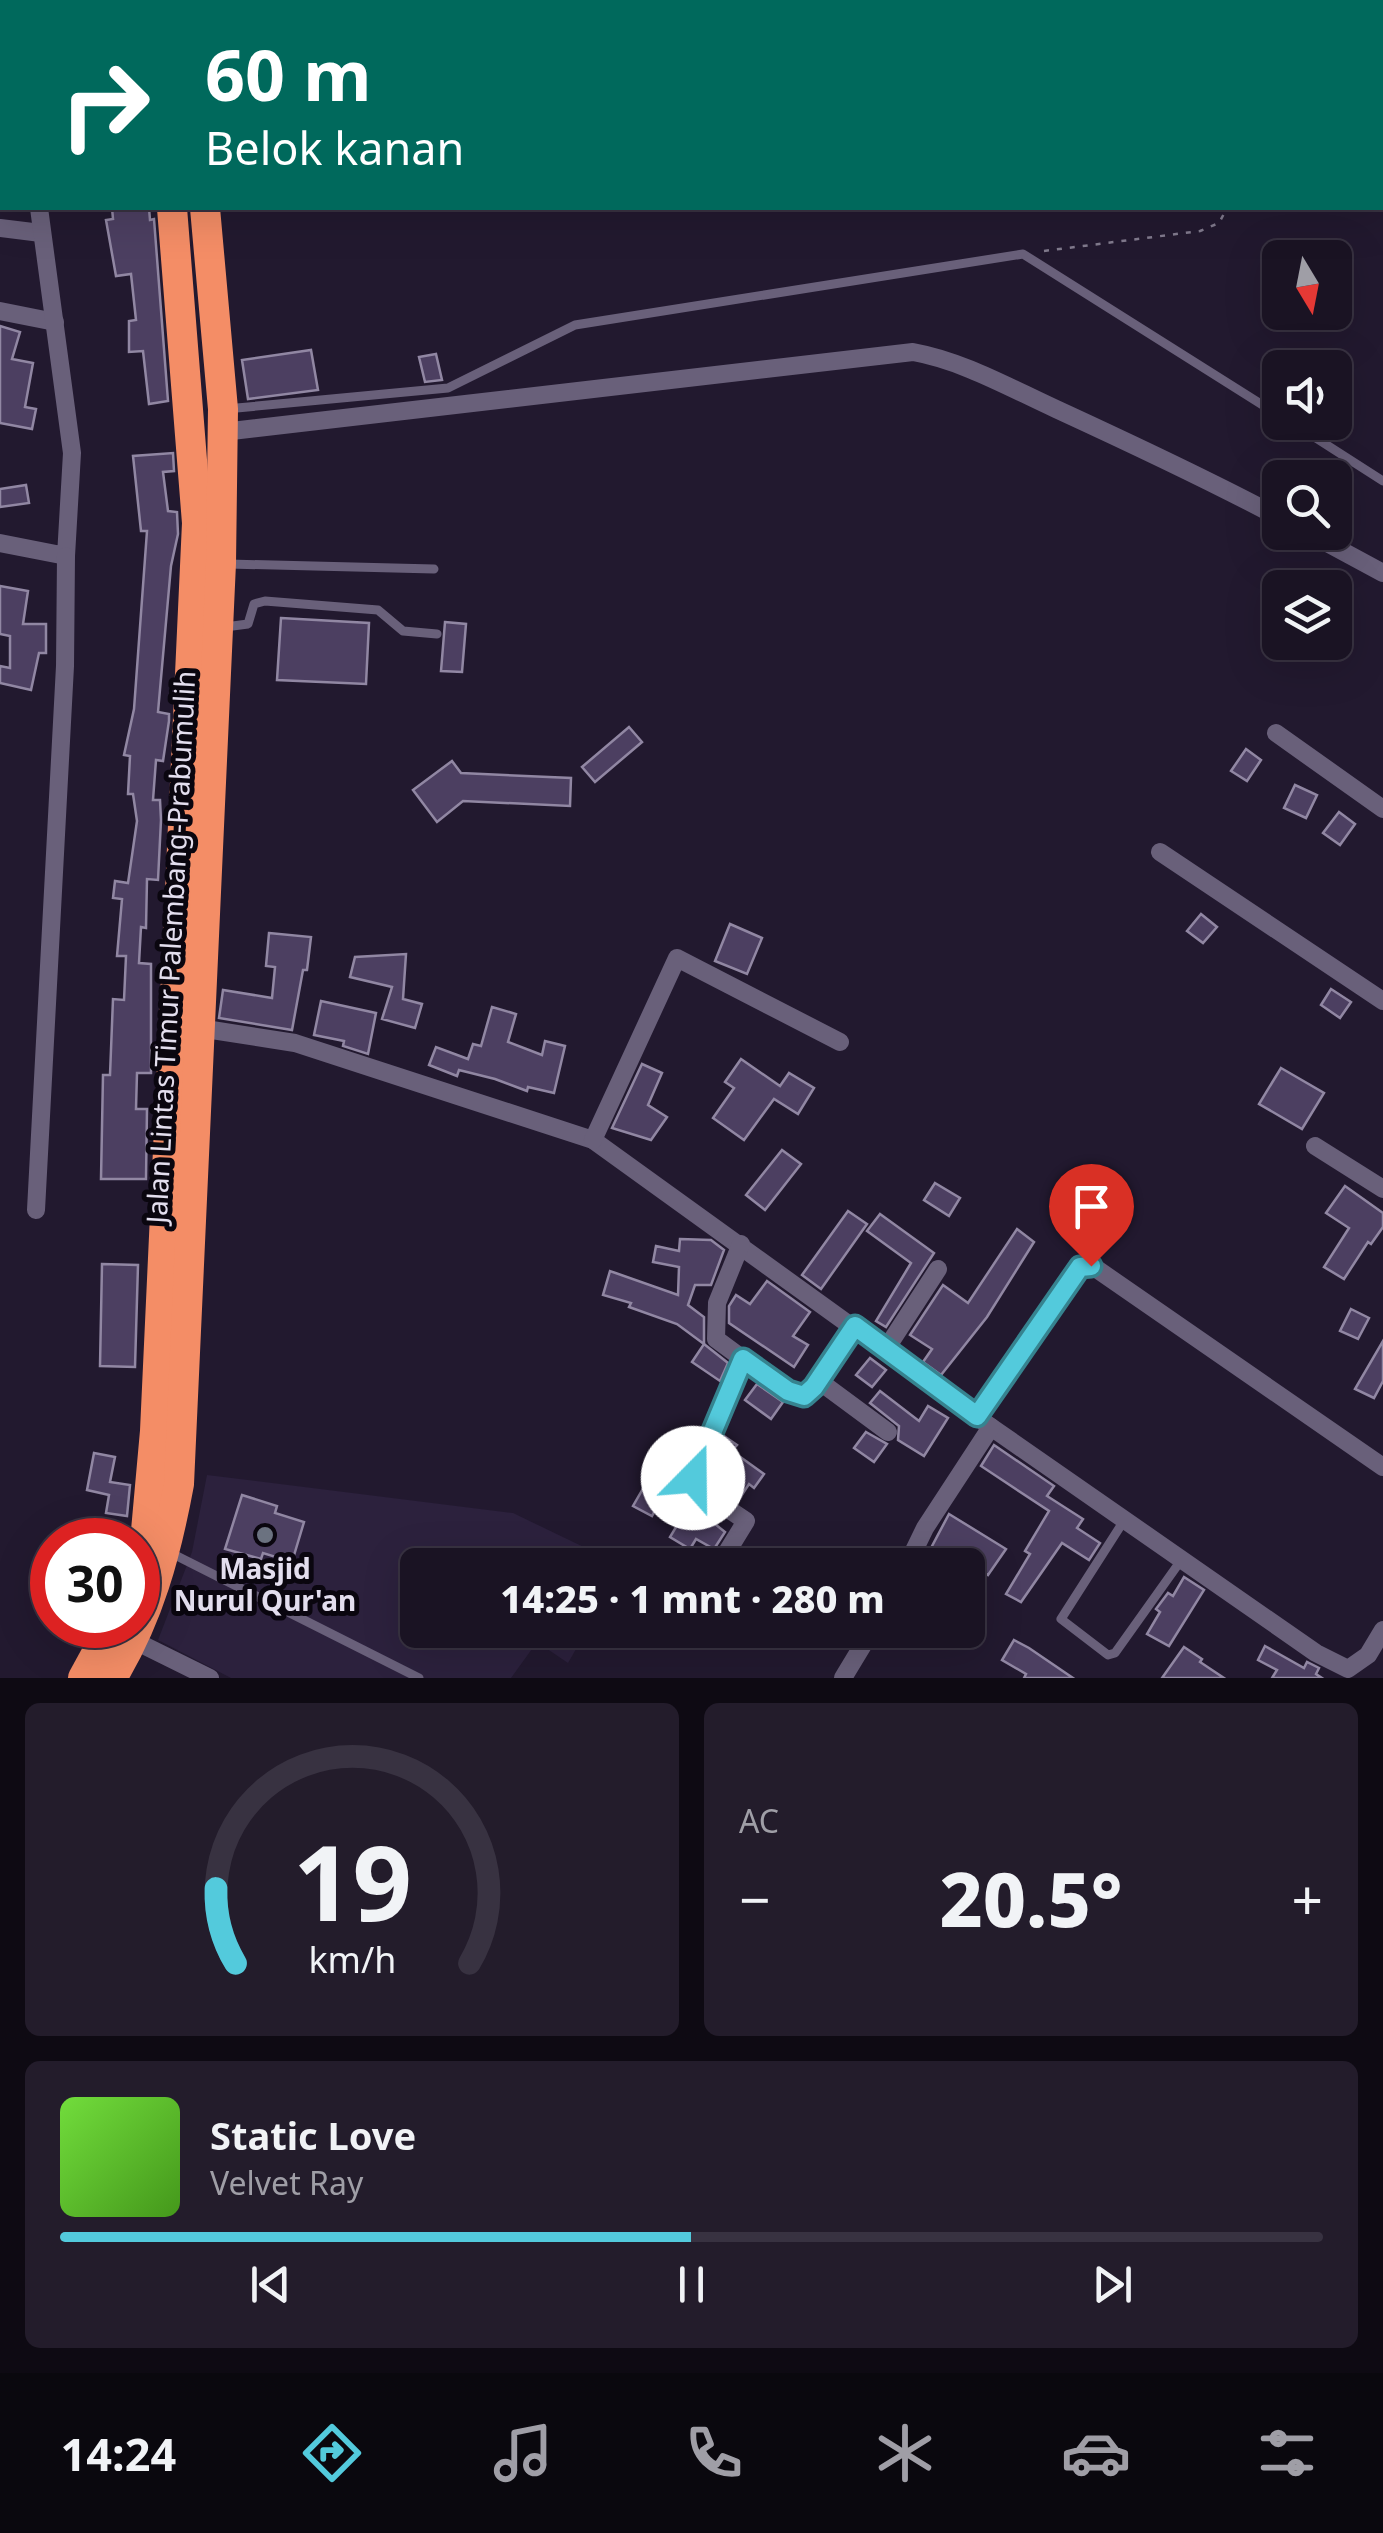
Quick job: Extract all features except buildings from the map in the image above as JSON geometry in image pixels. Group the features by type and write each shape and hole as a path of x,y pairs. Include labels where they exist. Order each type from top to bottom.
{"highway":[{"name":"Jalan Lintas Timur Palembang-Prabumulih","path":"148,1518 197,524 172,210"},
{"name":"Jalan Lintas Timur Palembang-Prabumulih","path":"160,1564 167,1550 178,1484 221,564 223,421 205,210"},
{"name":"Jalan Lintas Timur Palembang-Prabumulih","path":"84,1678 111,1648"},
{"name":"Jalan Lintas Timur Palembang-Prabumulih","path":"112,1678 120,1648"}],"street":[{"path":"36,1210 64,686 72,453 39,210"},
{"path":"0,228 41,233"},
{"path":"0,310 55,322"},
{"path":"223,421 912,352 936,356 988,377 1262,508"},
{"path":"0,544 66,556"},
{"path":"1341,550 1383,573"},
{"path":"1276,733 1383,809"},
{"path":"1160,852 1383,1001"},
{"path":"593,1140 677,958 840,1042"},
{"path":"198,1028 295,1043 593,1140 984,1422 1345,1673 1368,1656 1383,1630"},
{"path":"1315,1146 1383,1189"},
{"path":"741,1244 717,1303 717,1343 796,1396 809,1393 855,1326"},
{"path":"913,1548 984,1422 1080,1267 1091,1266 1383,1467"},
{"path":"886,1348 938,1269"},
{"path":"729,1548 746,1521 697,1488 693,1478 743,1359"},
{"path":"819,1381 888,1432"},
{"path":"153,1648 210,1678"},
{"path":"843,1678 861,1648"}],"lane":[{"path":"223,421 448,388 575,325 1022,254 1262,405"},
{"path":"1320,440 1383,480"},
{"path":"221,564 434,570"},
{"path":"218,627 248,624 254,604 265,600 378,610 403,631 436,634"},
{"path":"1124,1518 1061,1620 1108,1655 1116,1653 1182,1558"},
{"path":"167,1550 419,1678"}],"path":[{"path":"1022,254 1178,236 1212,228 1226,210"}],"shaded area":[{"path":"207,1475 513,1513 586,1548 400,1548 400,1648 533,1648 511,1678 231,1678 160,1641 192,1552"},
{"path":"546,1648 577,1648 568,1663"}],"place":[{"name":"Masjid Nurul Qur'an","path":"265,1535"}],"route":[{"path":"693,1478 743,1359 796,1396 804,1396 855,1326 977,1416 1080,1267 1091,1266"}]}
